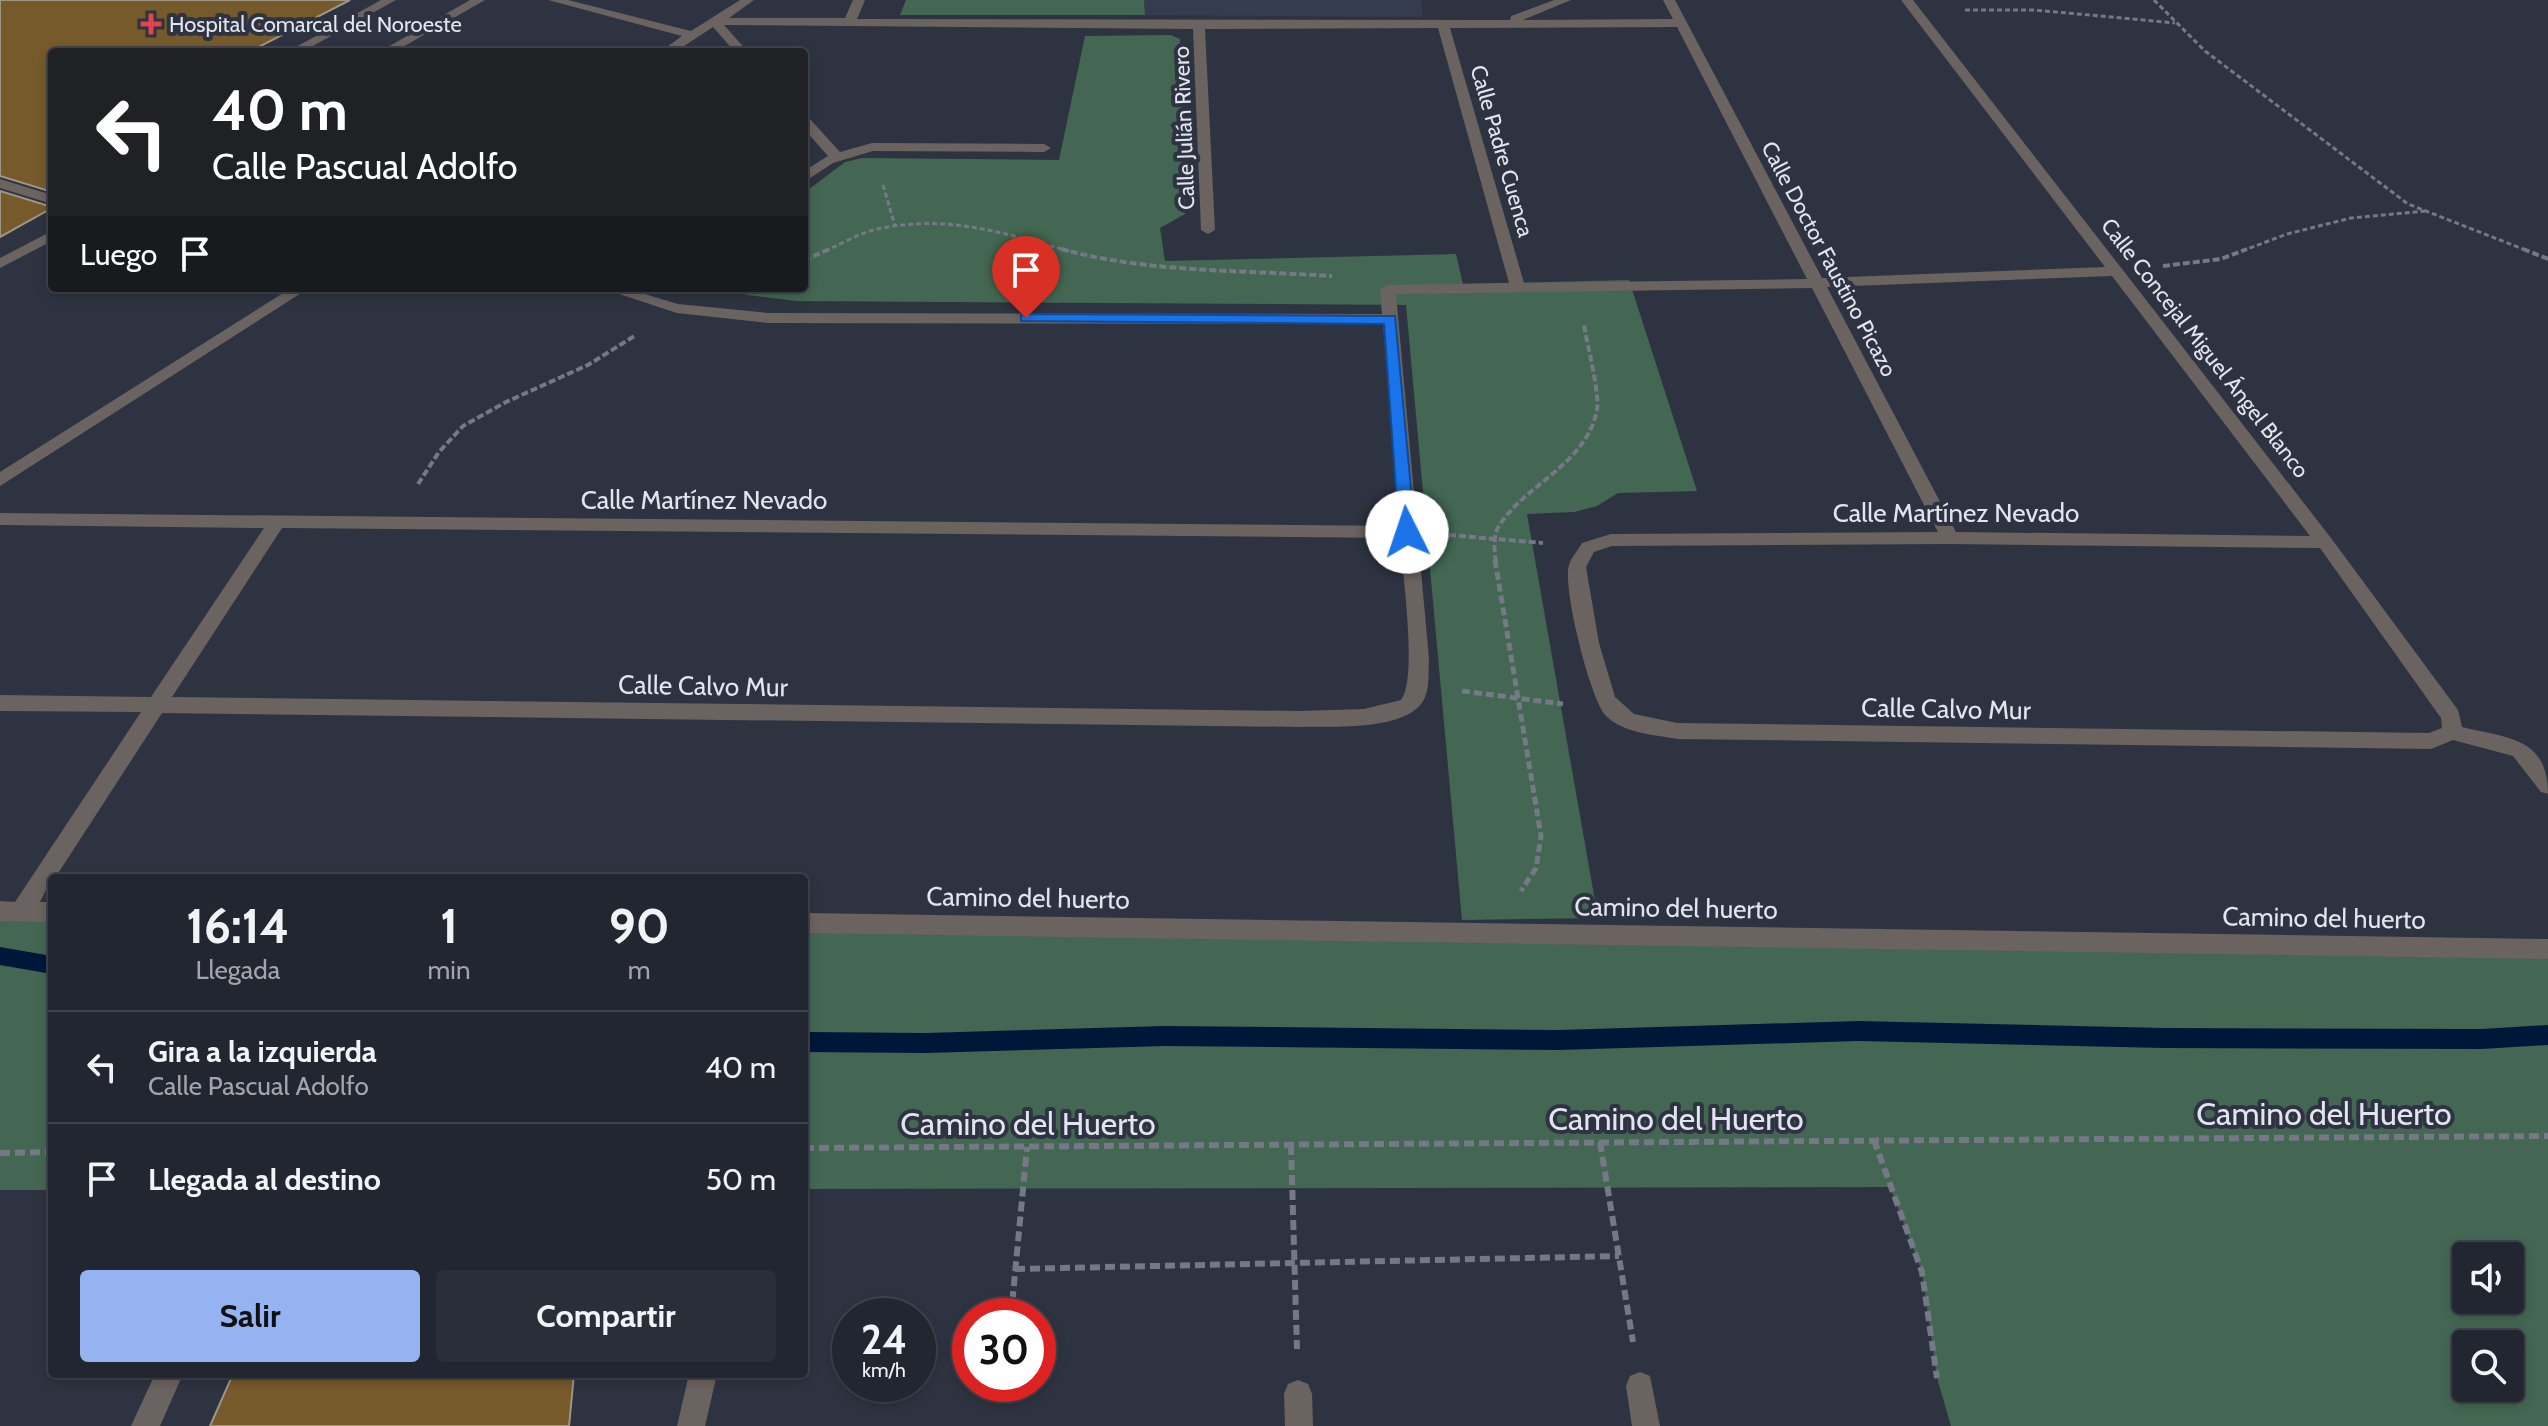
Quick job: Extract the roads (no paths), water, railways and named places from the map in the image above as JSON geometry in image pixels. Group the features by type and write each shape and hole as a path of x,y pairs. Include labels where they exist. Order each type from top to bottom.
{"street":[{"path":"300,48 390,0"},
{"path":"392,48 479,0"},
{"path":"554,0 692,35"},
{"path":"672,48 748,0"},
{"path":"849,22 859,0"},
{"path":"1500,24 1565,0"},
{"name":"Calle Doctor Faustino Picazo","path":"1669,0 1950,538"},
{"name":"Calle Concejal Miguel Ángel Blanco","path":"1907,0 2325,542 2451,716 2452,732"},
{"path":"714,21 1199,25 1682,23"},
{"path":"714,21 738,48"},
{"name":"Calle Julián Rivero","path":"1199,25 1208,230"},
{"name":"Calle Padre Cuenca","path":"1443,25 1518,289"},
{"path":"808,125 836,156"},
{"path":"808,175 836,156 872,147 1044,148"},
{"path":"0,183 48,199"},
{"path":"0,264 48,237"},
{"path":"1407,532 1388,290 1817,283 2115,271"},
{"path":"0,480 295,292"},
{"path":"652,293 677,308 768,318 1390,319"},
{"name":"Calle Martínez Nevado","path":"0,519 1407,532"},
{"path":"10,911 276,523"},
{"name":"Calle Calvo Mur","path":"0,703 1301,719 1387,714 1405,709 1414,699 1418,684 1419,659 1407,532"},
{"name":"Calle Martínez Nevado","path":"1611,709 1599,687 1577,567 1588,548 1611,540 1950,538 2325,542"},
{"name":"Calle Calvo Mur","path":"1611,709 1635,724 1677,731 2431,741 2452,732"},
{"path":"2452,732 2520,750 2548,786"},
{"path":"10,911 48,912"},
{"name":"Camino del huerto","path":"808,923 2548,949"},
{"path":"145,1426 167,1378"},
{"path":"691,1426 702,1378"},
{"path":"1640,1386 1646,1426"},
{"path":"1298,1394 1299,1426"}],"waterway":[{"path":"0,956 48,964"},
{"path":"808,1042 926,1043 1165,1036 1559,1040 1858,1031 2164,1038 2482,1039 2548,1035"}],"place":[{"name":"Hospital Comarcal del Noroeste","path":"151,24"}]}
